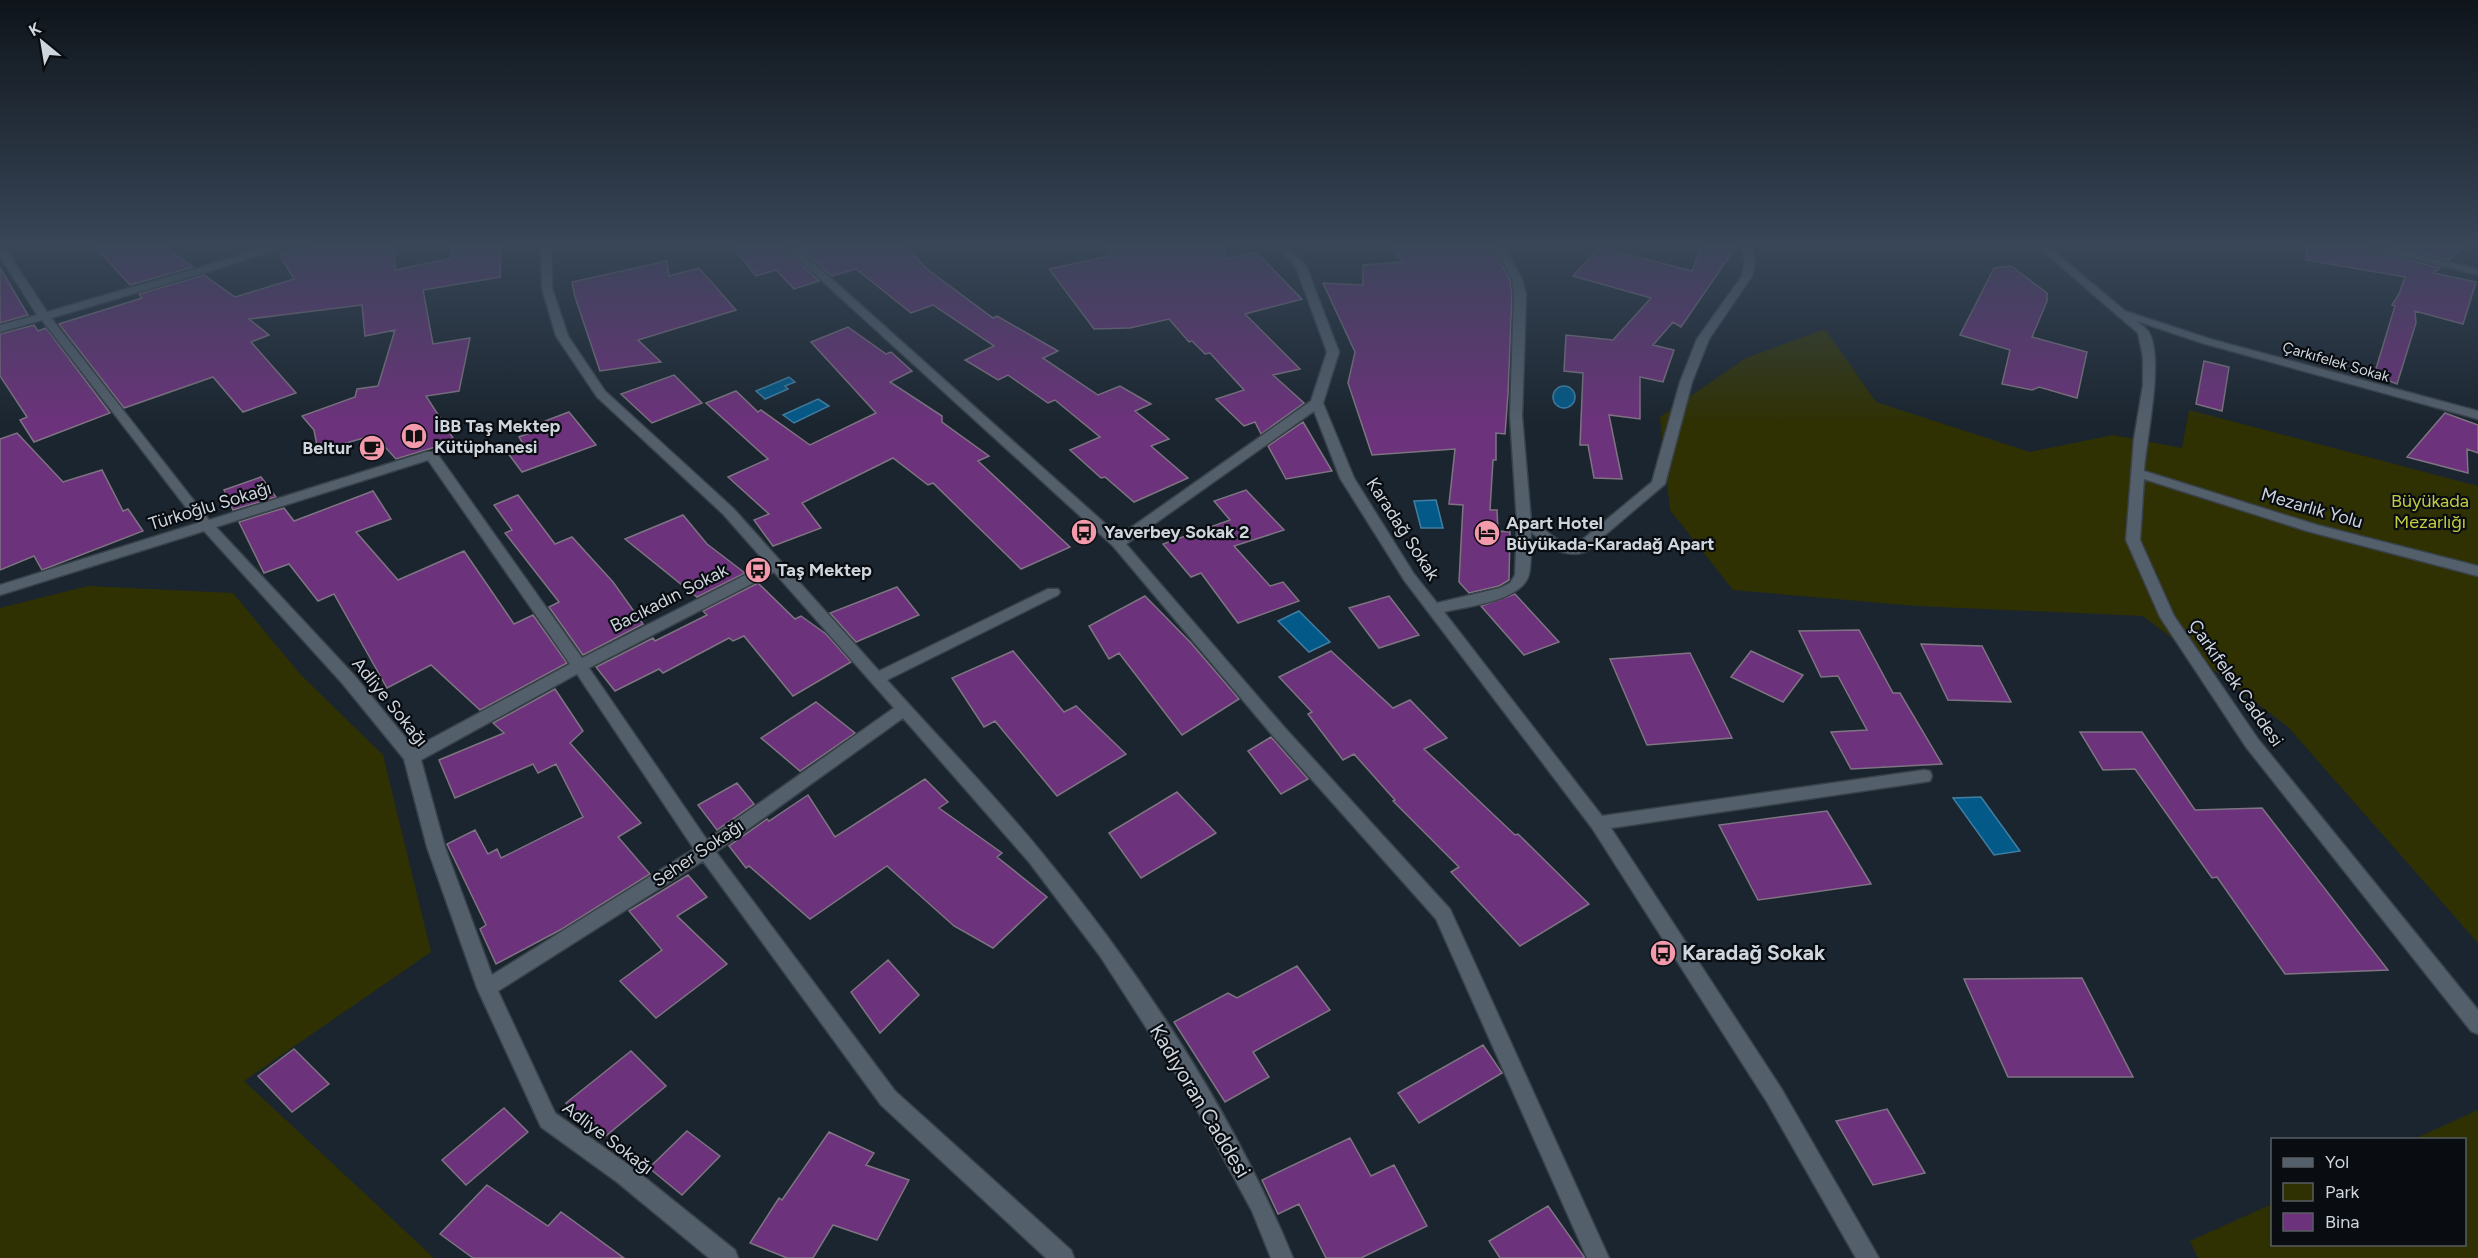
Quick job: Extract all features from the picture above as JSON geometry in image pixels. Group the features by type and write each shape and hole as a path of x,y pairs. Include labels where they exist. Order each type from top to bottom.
{"street":[{"name":"Adliye Sokağı","path":"37,306 207,526 348,680 412,757 436,847 487,988 548,1120 625,1175 727,1258"},
{"path":"0,329 79,306"},
{"name":"Kadıyoran Caddesi","path":"553,306 562,336 601,394 728,511 1035,857 1107,950 1194,1084 1260,1204 1281,1258"},
{"path":"855,306 1118,543 1279,732 1443,914 1598,1258"},
{"path":"1118,543 1317,403 1333,352 1316,306"},
{"path":"1434,609 1505,592 1515,586 1522,575 1524,523 1516,416 1521,306"},
{"path":"1524,523 1532,526 1555,546 1567,550 1581,549 1658,484 1686,382 1703,339 1727,306"},
{"name":"Çarkıfelek Caddesi","path":"2113,306 2143,332 2150,357 2149,385 2140,439 2133,540 2167,617 2252,743 2478,1025"},
{"name":"Çarkıfelek Sokak","path":"2119,311 2206,341 2478,416"},
{"name":"Karadağ Sokak","path":"1317,403 1347,478 1409,577 1598,823 1773,1095 1868,1258"},
{"name":"Türkoğlu Sokağı","path":"0,590 431,455 580,666"},
{"name":"Mezarlık Yolu","path":"2137,473 2312,528 2478,571"},
{"name":"Bacıkadın Sokak","path":"412,757 580,666 776,565"},
{"path":"877,678 1053,592"},
{"path":"580,666 705,851 888,1098 1063,1258"},
{"name":"Seher Sokağı","path":"487,988 705,851 903,710"},
{"path":"1598,823 1924,776"}],"green space":[{"name":"Büyükada Mezarlığı","path":"1825,329 1876,402 2030,452 2113,435 2182,448 2189,410 2478,486 2478,943 2288,727 2143,616 1916,606 1733,590 1670,510 1660,417 1746,358"},
{"path":"88,586 233,593 300,674 383,755 431,952 244,1081 434,1258 0,1258 0,608"},
{"path":"2478,1110 2478,1258 2198,1258 2190,1241 2271,1204 2271,1246 2466,1246 2466,1138 2416,1138"}],"water":[{"path":"789,377 795,382 785,386 788,389 765,399 756,391"},
{"path":"1564,386 1572,389 1575,397 1572,405 1564,408 1556,405 1553,397 1556,389"},
{"path":"818,399 829,406 794,423 783,415"},
{"path":"1436,500 1443,528 1421,528 1414,501"},
{"path":"1299,611 1330,642 1309,652 1278,621"},
{"path":"1981,797 2020,851 1994,855 1953,798"}],"building":[{"path":"0,306 22,306 28,315 0,323"},
{"path":"117,306 356,306 249,319 269,335 251,342 296,393 243,412 213,377 124,408 59,324"},
{"path":"362,306 426,306 433,344 470,338 459,391 426,396 455,441 396,459 374,435 318,451 314,430 302,416 355,397 357,389 378,386 395,330 365,336"},
{"path":"578,306 732,306 736,310 638,340 661,362 600,371"},
{"path":"902,306 931,306 911,313"},
{"path":"934,306 976,306 993,318 997,316 1058,351 1043,358 1098,395 1120,386 1151,404 1135,411 1169,439 1151,446 1188,478 1134,502 1105,477 1101,478 1070,450 1100,437 1055,400 1048,403 1008,375 998,380 965,360 994,346"},
{"path":"1077,306 1277,306 1245,314 1300,369 1273,375 1304,403 1261,434 1255,422 1244,426 1216,399 1244,390 1210,353 1205,354 1192,341 1189,342 1169,319 1130,328 1094,329"},
{"path":"1334,306 1512,306 1505,434 1496,433 1496,460 1493,460 1490,510 1497,510 1498,531 1510,532 1509,580 1499,586 1469,593 1459,582 1463,505 1449,504 1455,449 1372,455 1348,383 1355,352"},
{"path":"1644,306 1696,306 1681,327 1673,322 1653,345 1674,350 1663,382 1640,377 1640,419 1609,415 1622,479 1594,478 1588,445 1580,445 1583,373 1564,371 1566,335 1613,340"},
{"path":"1975,306 2045,306 2032,337 2087,352 2077,398 2039,387 2032,390 2002,384 2010,350 1960,335"},
{"path":"2395,306 2469,306 2463,324 2415,311 2416,323 2397,384 2374,375"},
{"path":"34,325 38,331 46,328 110,413 34,442 20,420 27,417 0,376 0,334"},
{"path":"848,327 886,354 891,352 912,371 890,382 942,416 942,422 989,456 978,461 1070,547 1021,569 933,483 928,485 893,458 802,503 821,528 773,546 754,520 769,514 728,477 768,459 706,403 736,391 758,412 761,410 810,445 876,413 811,342"},
{"path":"2204,361 2229,367 2222,411 2196,404"},
{"path":"674,375 702,403 652,423 621,394"},
{"path":"569,412 596,445 522,472 504,448 522,442 519,437 541,429 537,424"},
{"path":"2445,413 2478,425 2478,453 2467,449 2468,473 2407,457"},
{"path":"1303,422 1332,471 1286,479 1268,446"},
{"path":"17,433 63,482 102,470 123,511 128,509 143,531 42,570 34,556 0,570 0,439"},
{"path":"261,477 276,497 233,510 224,490"},
{"path":"1246,490 1284,530 1234,546 1270,586 1283,582 1299,601 1238,623 1201,573 1191,577 1163,544 1230,520 1214,501"},
{"path":"373,491 391,519 356,532 398,580 464,551 514,624 533,615 567,663 480,710 431,665 387,688 334,594 318,601 289,564 264,573 239,522 284,508 294,521"},
{"path":"518,495 555,544 572,537 613,582 643,624 583,655 549,607 559,602 505,533 512,530 494,505"},
{"path":"683,515 707,544 745,573 697,597 625,539"},
{"path":"758,583 795,619 801,616 826,634 851,662 793,696 744,636 733,641 729,638 663,673 659,669 615,691 596,667 653,638 655,641 707,615 703,611"},
{"path":"897,587 919,615 856,642 830,613"},
{"path":"1515,594 1559,642 1524,655 1481,606"},
{"path":"1145,596 1191,643 1239,699 1182,735 1119,653 1109,659 1089,626"},
{"path":"1389,596 1419,635 1379,648 1349,608"},
{"path":"1859,630 1893,693 1900,693 1942,764 1851,769 1831,732 1867,730 1838,676 1821,677 1799,631"},
{"path":"1921,644 1982,646 2011,702 1948,700"},
{"path":"1013,651 1064,712 1076,706 1126,754 1057,796 995,721 984,727 952,678"},
{"path":"1331,651 1393,708 1410,700 1447,738 1424,749 1515,835 1518,834 1589,904 1520,946 1451,872 1459,867 1393,801 1395,800 1354,754 1343,760 1308,714 1312,712 1279,677"},
{"path":"1751,651 1803,675 1783,702 1731,677"},
{"path":"1690,653 1732,738 1647,745 1610,659"},
{"path":"555,689 583,731 570,743 641,823 618,837 650,874 562,929 496,964 480,929 486,925 447,844 475,830 488,854 497,849 501,858 583,817 556,764 538,773 533,764 455,798 439,760 504,733 493,723"},
{"path":"816,702 855,733 800,771 761,738"},
{"path":"2080,732 2142,732 2195,810 2262,808 2388,970 2285,974 2217,877 2212,878 2135,769 2103,770"},
{"path":"1271,737 1308,779 1281,794 1248,751"},
{"path":"925,779 948,802 939,808 1002,853 997,857 1047,897 993,948 954,926 887,866 810,919 749,866 746,868 729,846 767,819 769,821 808,795 835,837"},
{"path":"737,783 754,804 717,830 698,805"},
{"path":"1177,792 1216,833 1141,878 1109,833"},
{"path":"1827,811 1871,884 1758,900 1719,825"},
{"path":"688,875 707,897 677,916 727,964 656,1018 620,981 662,950 629,911"},
{"path":"888,960 919,995 880,1033 851,992"},
{"path":"1297,966 1330,1010 1253,1052 1269,1077 1225,1102 1174,1022 1228,993 1237,998"},
{"path":"2082,978 2133,1077 2008,1077 1964,979"},
{"path":"1483,1045 1502,1073 1419,1123 1398,1093"},
{"path":"294,1049 329,1084 292,1112 258,1076"},
{"path":"631,1051 666,1086 601,1140 566,1103"},
{"path":"504,1108 528,1132 466,1185 442,1160"},
{"path":"1887,1109 1925,1173 1873,1185 1836,1121"},
{"path":"687,1131 720,1156 682,1195 649,1168"},
{"path":"829,1132 874,1153 866,1165 909,1180 877,1240 833,1225 813,1258 787,1258 750,1243 779,1198 782,1200"},
{"path":"1350,1138 1371,1176 1394,1165 1427,1226 1361,1258 1326,1258 1299,1204 1278,1214 1262,1180"},
{"path":"487,1185 548,1226 561,1212 624,1258 473,1258 440,1234"},
{"path":"1548,1206 1585,1258 1500,1258 1489,1241"}],"place":[{"name":"İBB Taş Mektep Kütüphanesi","path":"414,436"},
{"name":"Beltur","path":"372,448"},
{"name":"Yaverbey Sokak 2","path":"1084,532"},
{"name":"Apart Hotel Büyükada-Karadağ Apart","path":"1487,533"},
{"name":"Taş Mektep","path":"758,570"},
{"name":"Karadağ Sokak","path":"1663,953"}]}
